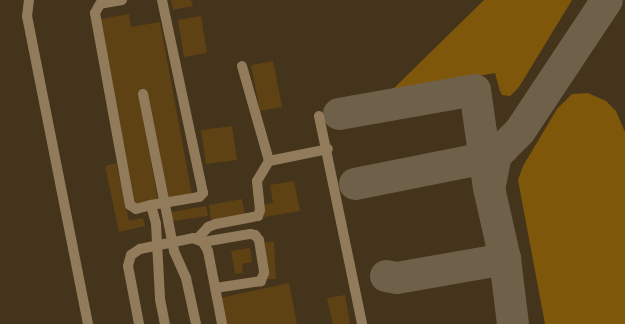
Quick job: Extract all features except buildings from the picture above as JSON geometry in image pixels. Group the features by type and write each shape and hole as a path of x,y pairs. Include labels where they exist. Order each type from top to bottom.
{"street":[{"path":"29,0 27,16 88,324"},
{"path":"122,0 100,4 95,13 130,205 136,209 199,197 203,190 162,0"},
{"path":"200,241 208,227 216,224 258,216 260,210 257,181 269,161 242,66"},
{"path":"143,94 177,260 186,278 196,324"},
{"path":"320,116 328,149 362,324"},
{"path":"269,161 328,149"},
{"path":"151,205 158,244 160,299 165,324"},
{"path":"139,324 129,260 140,248 173,242 200,241 250,234 255,235 259,240 264,273 263,279 258,283 216,288"},
{"path":"200,241 208,250 222,324"}],"shaded area":[{"path":"484,0 572,0 519,87 510,96 502,95 495,73 391,91"},
{"path":"588,93 606,101 616,111 625,132 625,324 545,324 518,180 523,166 557,109 572,94"}],"taxiway":[{"path":"490,185 496,155 520,131 607,0"},
{"path":"339,114 475,90 489,188 505,259 513,324"},
{"path":"355,184 485,158 503,148"},
{"path":"386,276 397,278 505,259"}]}
